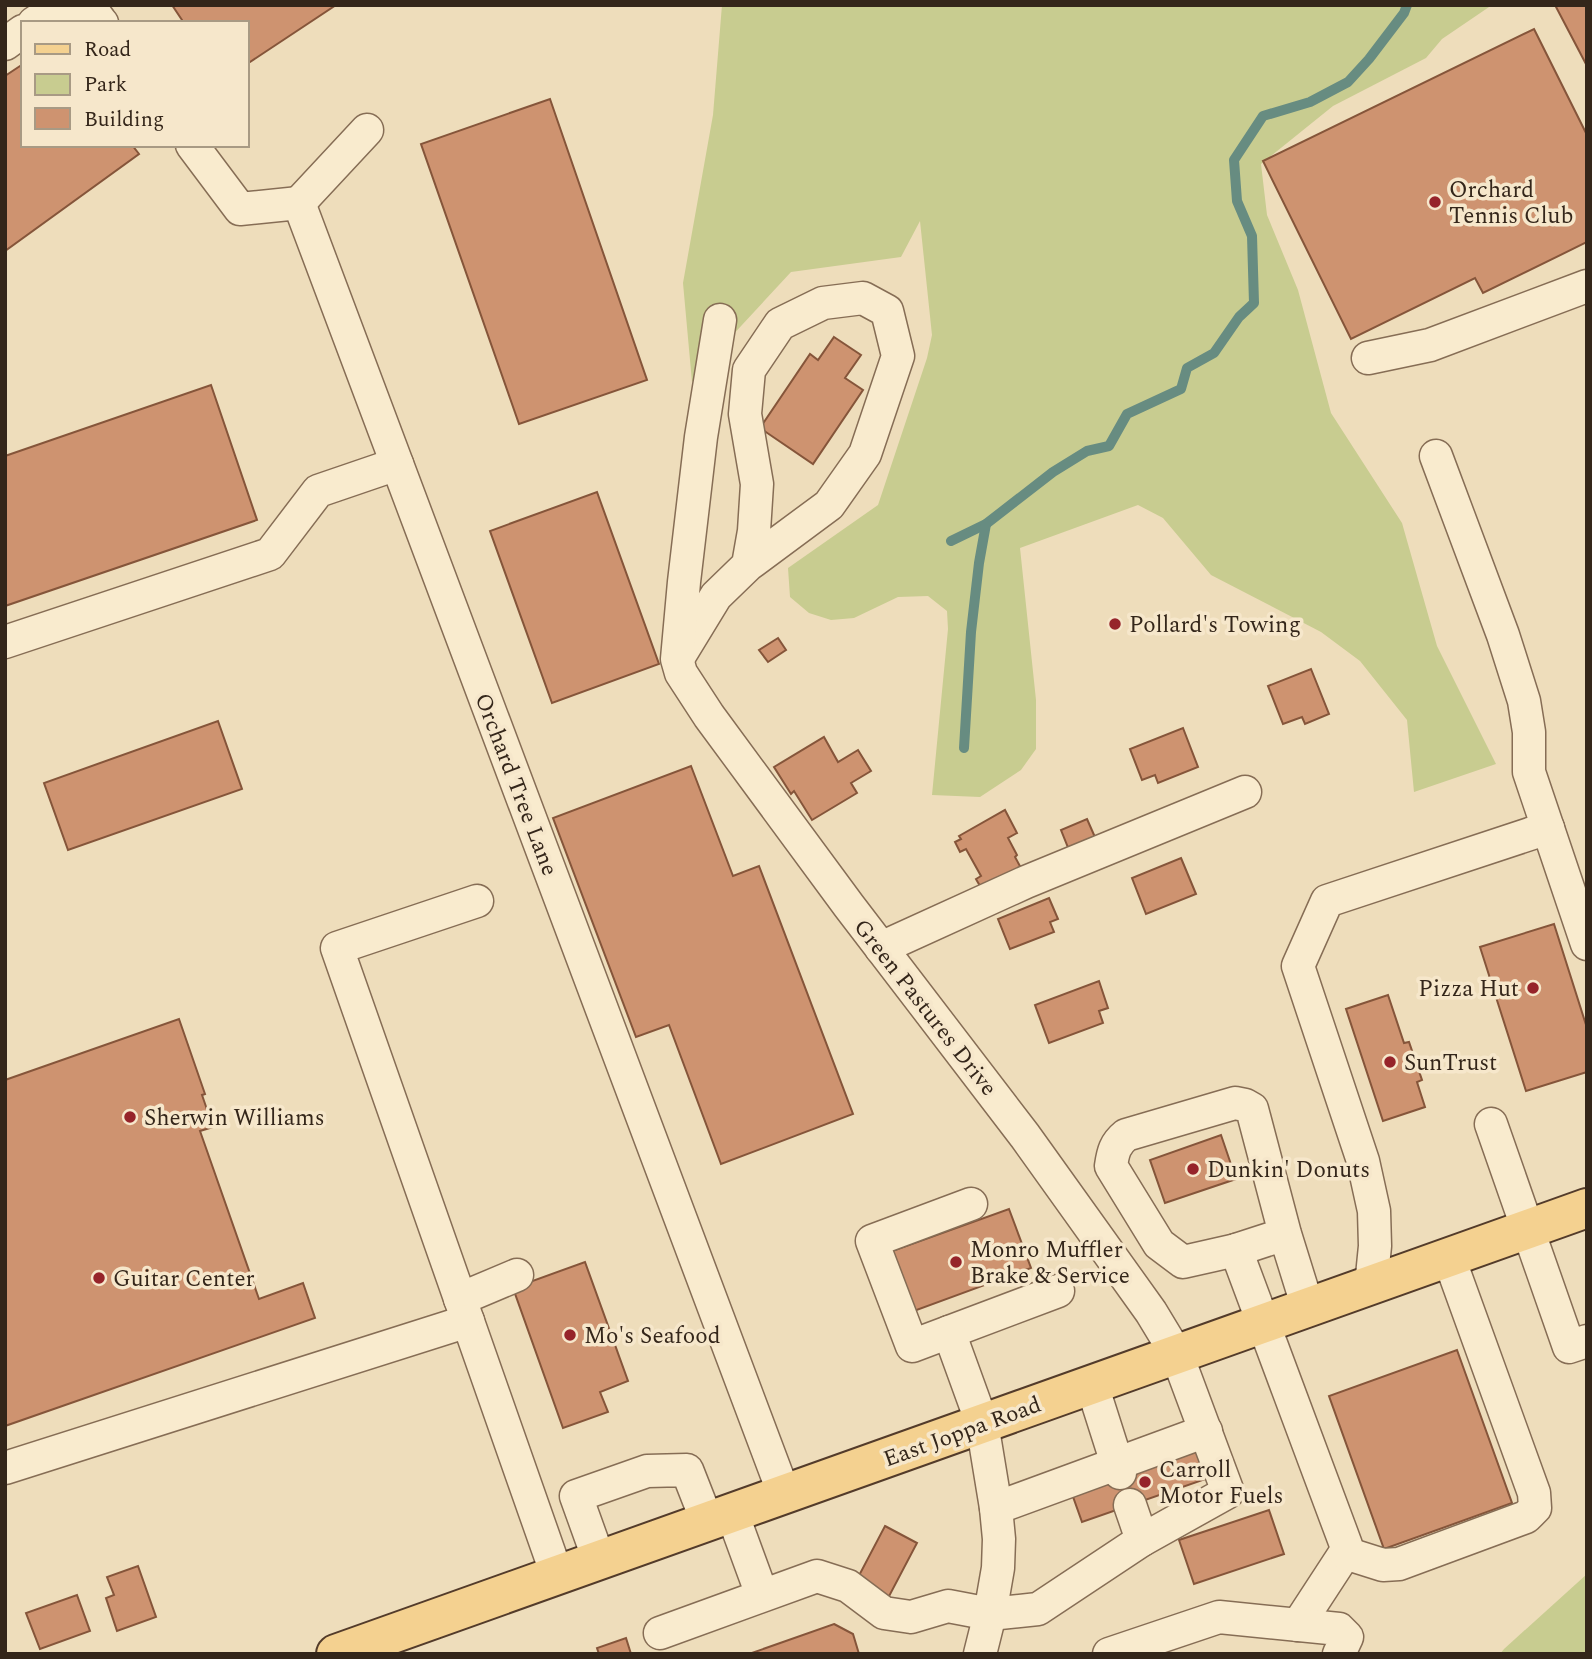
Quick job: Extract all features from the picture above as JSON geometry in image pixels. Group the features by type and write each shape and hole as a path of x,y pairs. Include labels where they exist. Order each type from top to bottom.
{"main road":[{"name":"East Joppa Road","path":"336,1654 1587,1208"}],"street":[{"path":"37,21 47,13 73,6 97,17"},
{"path":"5,44 21,32"},
{"path":"194,147 240,209 299,204 367,130"},
{"name":"Orchard Tree Lane","path":"299,204 784,1494"},
{"path":"1368,358 1430,345 1587,286"},
{"path":"677,659 716,596 748,565 829,505 865,454 898,356 887,311 863,298 822,303 780,324 748,370 745,414 757,484 748,565"},
{"path":"677,659 701,437 720,320"},
{"path":"1436,456 1503,635 1524,701 1529,732 1530,772 1587,944"},
{"path":"5,642 270,554 318,491 397,464"},
{"name":"Green Pastures Drive","path":"677,659 681,673 709,716 1025,1136 1151,1312 1177,1355 1228,1492 1142,1540"},
{"path":"881,948 1026,882 1245,792"},
{"path":"1371,1286 1375,1246 1374,1211 1363,1161 1298,966 1327,901 1548,828"},
{"path":"477,901 337,948 557,1575"},
{"path":"1285,1234 1236,1250 1183,1262 1159,1244 1111,1166 1113,1151 1118,1141 1126,1135 1235,1103 1252,1109 1308,1308"},
{"path":"1491,1124 1569,1347 1587,1341"},
{"path":"971,1205 872,1241 912,1346 1058,1291"},
{"path":"1236,1250 1346,1545 1345,1553 1298,1625"},
{"path":"1345,1553 1383,1565 1399,1564 1526,1517 1535,1508 1534,1493 1449,1258"},
{"path":"5,1468 464,1310 517,1275"},
{"path":"949,1332 982,1423 999,1539 998,1568 980,1654"},
{"path":"1093,1385 1119,1468"},
{"path":"996,1508 1119,1468 1206,1431"},
{"path":"599,1560 576,1496 647,1471 687,1470 720,1517 762,1595"},
{"path":"660,1633 817,1576 848,1586 884,1613 911,1617 948,1606 990,1615 1038,1609 1142,1540 1130,1505"},
{"path":"1109,1654 1219,1617 1339,1629 1347,1637 1339,1654"}],"green space":[{"path":"722,5 1492,5 1442,39 1426,58 1333,106 1261,164 1267,215 1298,290 1331,413 1402,523 1437,646 1496,764 1414,792 1407,720 1360,661 1321,632 1211,575 1163,518 1138,505 1020,548 1036,700 1036,749 1021,770 980,797 932,795 948,629 947,611 928,596 898,597 854,618 831,620 809,613 790,597 788,568 878,505 927,358 932,335 920,221 901,257 791,272 692,382 683,283 713,115"},
{"path":"1587,1574 1587,1654 1500,1654 1504,1649"}],"building":[{"path":"172,5 336,5 248,63 248,21 182,20"},
{"path":"1555,5 1587,5 1587,66"},
{"name":"Orchard Tennis Club","path":"1534,29 1587,135 1587,242 1483,293 1475,278 1351,339 1263,161"},
{"path":"21,65 21,147 134,147 139,154 5,251 5,76"},
{"path":"550,99 647,380 519,424 421,144"},
{"path":"834,337 861,355 845,378 863,390 813,464 760,428 810,354 818,360"},
{"path":"211,385 257,520 5,606 5,456"},
{"path":"597,492 659,664 552,703 490,531"},
{"path":"778,638 786,650 768,662 759,650"},
{"path":"1311,669 1329,714 1305,724 1302,717 1283,724 1268,686"},
{"path":"218,721 242,789 68,850 44,783"},
{"path":"1183,728 1198,767 1158,783 1155,775 1142,780 1130,749"},
{"path":"824,737 838,762 858,750 871,771 851,783 857,793 812,820 794,791 791,794 774,767"},
{"path":"691,766 733,876 759,866 853,1114 721,1164 669,1025 636,1037 553,818"},
{"path":"1005,810 1017,833 1008,838 1021,868 980,886 976,879 981,876 966,849 960,852 955,842 961,839 959,836"},
{"path":"1087,819 1098,844 1071,855 1061,830"},
{"path":"1181,858 1196,894 1146,914 1132,878"},
{"path":"1049,898 1058,919 1050,922 1054,932 1010,949 998,919"},
{"name":"Pizza Hut","path":"1554,924 1587,1028 1587,1072 1526,1091 1480,947"},
{"path":"1099,981 1108,1008 1099,1011 1103,1023 1049,1043 1035,1005"},
{"name":"SunTrust","path":"1388,995 1404,1043 1409,1042 1422,1080 1417,1082 1425,1107 1383,1121 1346,1009"},
{"path":"179,1019 205,1094 202,1095 213,1127 200,1131 259,1299 303,1283 315,1318 5,1426 5,1080"},
{"name":"Dunkin' Donuts","path":"1221,1135 1236,1179 1165,1203 1150,1160"},
{"name":"Monro Muffler Brake & Service","path":"1009,1209 1031,1268 903,1315 881,1255"},
{"name":"Mo's Seafood","path":"585,1262 628,1381 600,1392 608,1412 563,1428 513,1288"},
{"path":"1457,1350 1512,1503 1384,1549 1329,1396"},
{"name":"Carroll Motor Fuels","path":"1209,1442 1220,1474 1082,1522 1071,1491"},
{"path":"1269,1510 1284,1554 1194,1584 1179,1540"},
{"path":"885,1526 917,1543 886,1602 854,1585"},
{"path":"138,1566 156,1617 117,1631 106,1598 114,1595 107,1577"},
{"path":"77,1595 90,1631 40,1649 26,1613"},
{"path":"834,1624 853,1634 859,1654 749,1654"},
{"path":"626,1638 631,1654 599,1654 597,1648"}],"waterway":[{"path":"951,541 986,524 1053,472 1087,451 1109,446 1127,414 1181,389 1187,368 1214,353 1239,317 1254,303 1252,236 1237,201 1234,160 1263,116 1310,102 1348,82 1369,59 1404,13 1407,5"},
{"path":"964,748 971,632 986,524"}],"place":[{"name":"Orchard Tennis Club","path":"1435,202"},
{"name":"Pollard's Towing","path":"1115,624"},
{"name":"Pizza Hut","path":"1533,988"},
{"name":"SunTrust","path":"1390,1062"},
{"name":"Sherwin Williams","path":"130,1117"},
{"name":"Dunkin' Donuts","path":"1193,1169"},
{"name":"Monro Muffler Brake & Service","path":"956,1262"},
{"name":"Guitar Center","path":"99,1278"},
{"name":"Mo's Seafood","path":"570,1335"},
{"name":"Carroll Motor Fuels","path":"1145,1482"}]}
